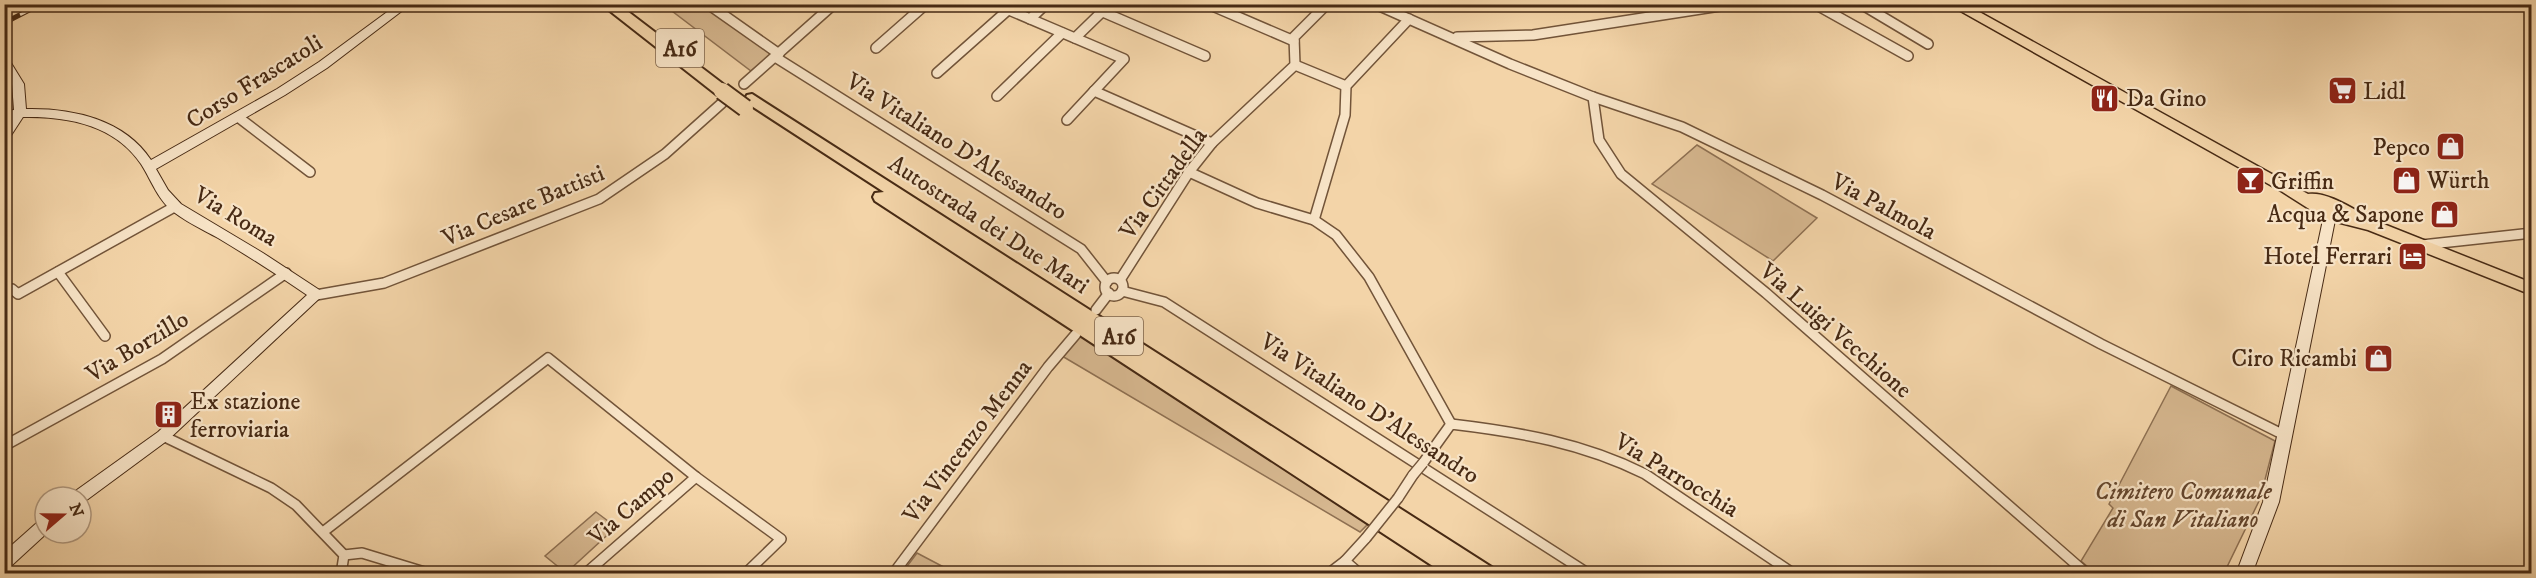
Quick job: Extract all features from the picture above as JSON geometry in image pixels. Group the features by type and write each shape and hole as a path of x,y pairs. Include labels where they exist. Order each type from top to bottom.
{"highway":[{"name":"Autostrada dei Due Mari","path":"620,10 736,95 1462,573"},
{"name":"Autostrada dei Due Mari","path":"736,95 1486,573"}],"main road":[{"path":"1954,4 2331,211 2532,288"}],"street":[{"name":"Corso Frascatoli","path":"149,167 238,117 322,65 406,4"},
{"name":"Via Cesare Battisti","path":"316,295 384,282 417,272 599,198 665,154 736,95 834,4"},
{"path":"876,48 926,4"},
{"path":"995,4 1124,58 1067,120"},
{"path":"1030,19 1046,4"},
{"path":"1075,38 1110,4"},
{"path":"1208,4 1294,41"},
{"path":"1327,4 1294,37 1295,65 1346,86"},
{"name":"Via Palmola","path":"1375,4 1510,64 1593,97 1682,127 1715,142 1822,195 2101,344 2286,436"},
{"path":"1451,37 1502,38 1533,35 1733,4"},
{"path":"1815,4 1908,56"},
{"path":"1861,4 1928,44"},
{"name":"Via Vitaliano D'Alessandro","path":"713,6 777,56 1081,249 1107,282"},
{"path":"937,73 1008,10"},
{"path":"1103,12 1205,56"},
{"path":"1314,220 1345,115 1346,86 1409,19"},
{"path":"998,96 1062,33"},
{"path":"4,61 18,84 20,113 4,137"},
{"name":"Via Cittadella","path":"1120,280 1190,172 1212,143 1295,65"},
{"path":"1094,91 1212,143"},
{"name":"Via Luigi Vecchione","path":"1593,97 1599,141 1621,174 1766,293 2087,573"},
{"name":"Via Roma","path":"4,116 56,112 96,124 134,147 160,187 176,206 286,273 316,295"},
{"path":"238,117 310,172"},
{"path":"1190,172 1257,203 1314,220 1336,235 1357,258 1451,424 1366,538 1345,561 1328,573"},
{"path":"4,289 12,289 18,294 176,206"},
{"path":"2244,573 2271,502 2331,211"},
{"path":"2422,245 2441,241 2498,238 2532,233"},
{"path":"58,272 105,336"},
{"name":"Via Borzillo","path":"4,446 162,359 286,273"},
{"path":"1096,310 1108,293 1104,287 1111,279 1120,280 1124,284 1122,291"},
{"name":"Via Vitaliano D'Alessandro","path":"1108,293 1114,294 1122,291 1164,302 1589,573"},
{"path":"93,487 163,436 316,295"},
{"name":"Via Vincenzo Menna","path":"893,573 1048,367 1076,334"},
{"path":"323,532 548,358 696,477"},
{"name":"Via Parrocchia","path":"1451,424 1557,439 1622,461 1794,573"},
{"path":"163,436 271,488 296,505 344,555"},
{"name":"Via Campo","path":"585,573 696,477 781,539 745,573"},
{"path":"4,562 33,536"},
{"path":"344,555 362,553 432,573"},
{"path":"341,573 344,555"},
{"path":"1345,561 1360,573"}],"green space":[{"path":"664,5 701,5 772,54 751,71"},
{"path":"1697,145 1817,218 1773,261 1652,184"},
{"path":"1081,336 1368,524 1360,532 1062,356"},
{"name":"Cimitero Comunale di San Vitaliano","path":"2171,386 2275,441 2260,499 2224,573 2095,573 2081,561 2113,508 2109,504"},
{"path":"596,512 616,527 566,573 545,556"},
{"path":"917,553 955,573 902,573"}],"railway":[{"path":"4,23 41,4"}],"place":[{"name":"Lidl","path":"2342,91"},
{"name":"Da Gino","path":"2105,98"},
{"name":"Pepco","path":"2451,147"},
{"name":"Würth","path":"2406,180"},
{"name":"Griffin","path":"2250,181"},
{"name":"Acqua & Sapone","path":"2445,214"},
{"name":"Hotel Ferrari","path":"2413,256"},
{"name":"Ciro Ricambi","path":"2378,358"},
{"name":"Ex stazione ferroviaria","path":"169,415"}]}
